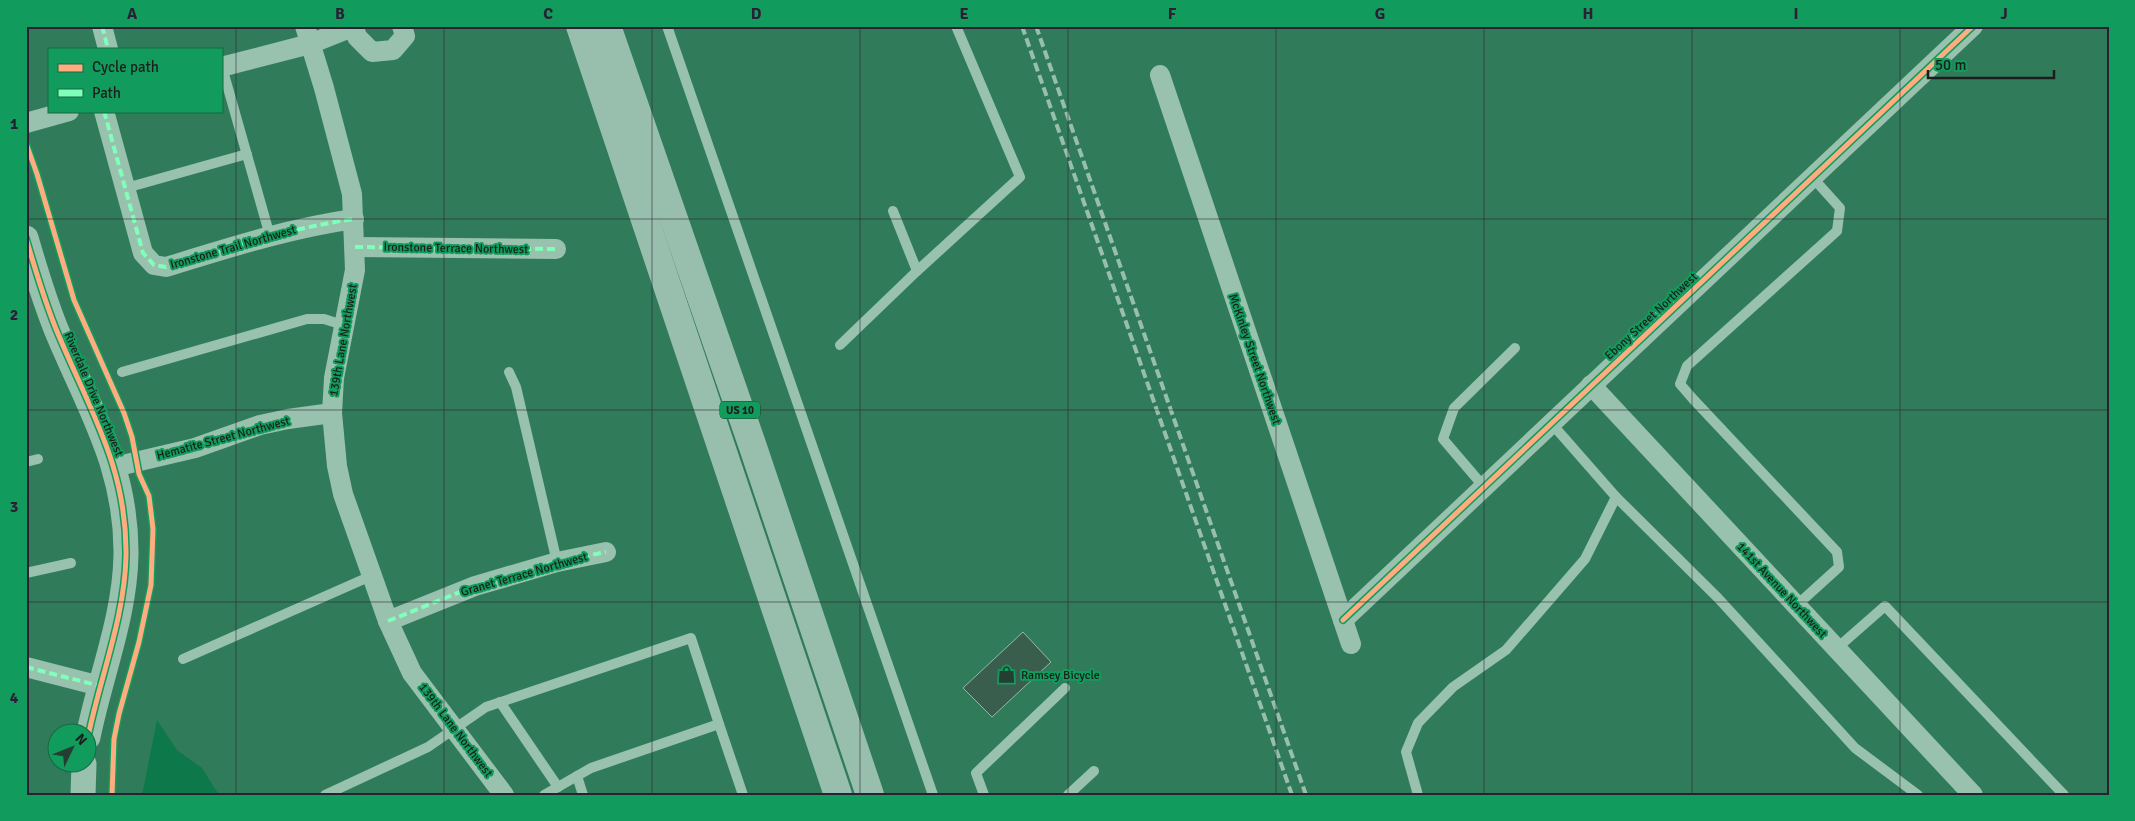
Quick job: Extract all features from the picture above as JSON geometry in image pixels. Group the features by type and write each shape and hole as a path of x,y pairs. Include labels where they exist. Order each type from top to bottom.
{"highway":[{"name":"US 10","path":"580,26 692,366 778,613 838,795"},
{"name":"US 10","path":"607,26 756,456 870,795"}],"street":[{"path":"102,26 108,48"},
{"path":"222,67 308,35 355,27 357,37 372,52 393,50 405,36 402,26"},
{"name":"Ebony Street Northwest","path":"1343,620 1973,26"},
{"name":"139th Lane Northwest","path":"308,35 343,156 352,194 354,219 355,270 334,378 332,414 337,466 344,494 388,621 412,672 504,795"},
{"name":"McKinley Street Northwest","path":"1160,75 1351,644"},
{"path":"26,123 65,112"},
{"name":"Ironstone Trail Northwest","path":"104,112 143,253 154,265 166,267 270,236 318,224 354,219"},
{"name":"Riverdale Drive Northwest","path":"26,238 37,277 56,330 101,428 114,467 124,512 125,576 119,610 91,724"},
{"name":"Ironstone Terrace Northwest","path":"355,246 556,249"},
{"name":"141st Avenue Northwest","path":"1591,385 1973,795"},
{"name":"Hematite Street Northwest","path":"114,467 195,448 260,425 288,419 332,414"},
{"name":"Granet Terrace Northwest","path":"388,621 475,586 558,562 606,552"},
{"path":"26,667 100,686"},
{"path":"83,795 84,774"}],"lane":[{"path":"667,26 933,795"},
{"path":"840,345 917,271 1020,177 956,26"},
{"path":"222,67 270,236"},
{"path":"126,188 247,154"},
{"path":"1796,606 1839,567 1837,552 1680,384 1687,366 1837,231 1840,208 1813,178"},
{"path":"894,211 917,271"},
{"path":"122,372 307,319 324,319 343,326"},
{"path":"1484,487 1442,439 1454,408 1515,348"},
{"path":"509,372 516,387 558,562"},
{"path":"1552,424 1616,497 1718,598 1855,748 1918,795"},
{"path":"26,462 38,459"},
{"path":"1418,795 1406,752 1418,724 1454,688 1506,650 1585,559 1616,497"},
{"path":"26,573 71,563"},
{"path":"183,659 371,576"},
{"path":"1836,649 1885,606 2064,795"},
{"path":"325,795 414,755 486,706 691,638 743,795"},
{"path":"984,795 976,773 1065,688"},
{"path":"500,702 558,787"},
{"path":"544,795 591,768 720,724"},
{"path":"1068,795 1094,772"},
{"path":"577,776 583,795"}],"shaded area":[{"path":"157,720 177,750 202,768 219,795 142,795"}],"building":[{"name":"Ramsey Bicycle","path":"1023,632 1051,662 992,717 963,688"}],"railway":[{"path":"1022,26 1292,795"},
{"path":"1036,26 1306,795"}],"marked path":[{"path":"102,26 108,48"},
{"path":"104,112 143,253 154,265 166,267 283,233 354,219"},
{"path":"355,247 556,249"},
{"path":"388,621 475,586 557,562 606,552"},
{"path":"26,667 100,686"}],"cycle path":[{"path":"1343,620 1973,26"},
{"path":"26,143 74,300 124,413 132,437 139,474 149,496 153,529 151,585 139,642 114,739 112,795"},
{"path":"26,238 52,318 113,465 125,523 125,578 117,624 91,724"}],"place":[{"name":"Ramsey Bicycle","path":"1007,675"}]}
